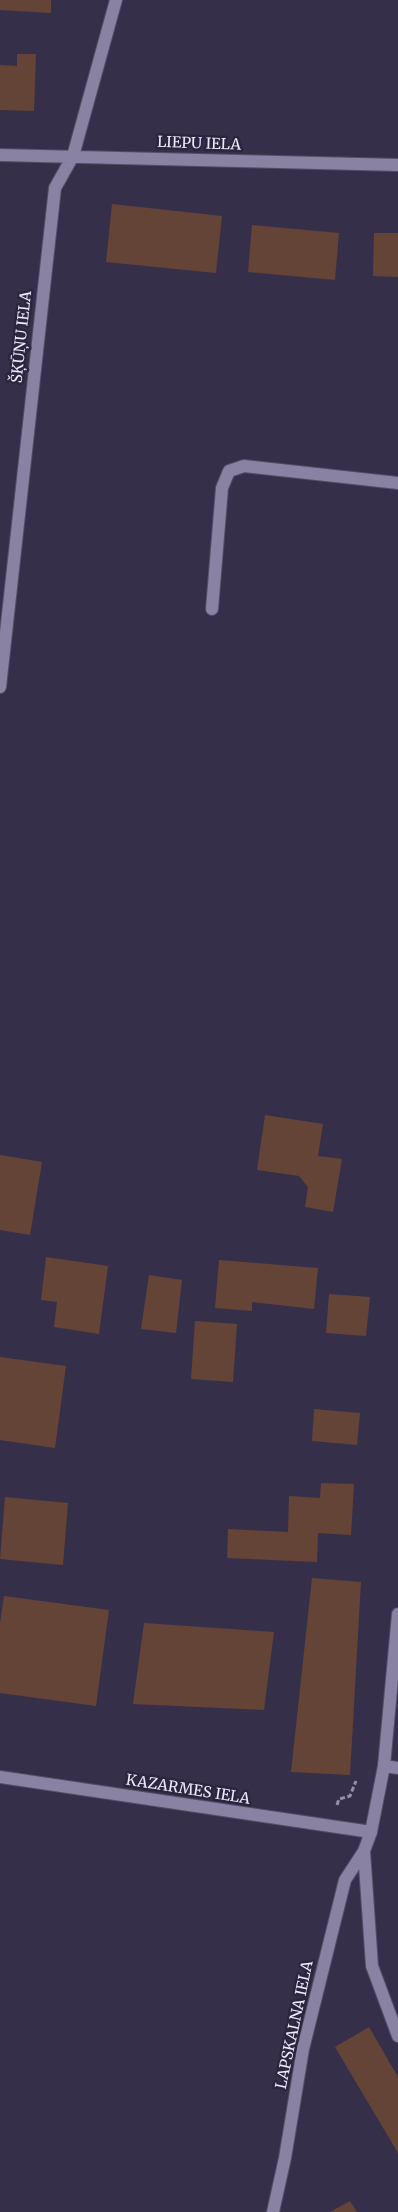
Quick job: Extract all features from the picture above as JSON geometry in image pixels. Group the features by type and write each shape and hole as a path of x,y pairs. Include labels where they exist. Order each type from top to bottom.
{"street":[{"name":"ŠĶŪŅU IELA","path":"0,687 55,188 73,156 116,0"},
{"name":"LIEPU IELA","path":"0,155 398,166"},
{"path":"212,609 222,488 229,471 244,466 398,483"},
{"name":"LAPSKALNA IELA","path":"273,2212 285,2158 304,2049 345,1880 364,1850 371,1832 384,1766 398,1614"},
{"path":"384,1766 398,1768"},
{"name":"KAZARMES IELA","path":"0,1777 371,1832"},
{"name":"LAPSKALNA IELA","path":"364,1850 372,1966 398,2036"}],"path":[{"path":"339,1799 350,1796 357,1778"}],"building":[{"path":"0,0 51,0 51,13 0,10"},
{"path":"17,54 36,54 34,111 0,110 0,65 17,66"},
{"path":"112,204 222,216 216,273 106,262"},
{"path":"252,225 339,233 335,280 248,272"},
{"path":"374,233 398,233 398,277 373,276"},
{"path":"265,1115 323,1124 318,1156 342,1159 333,1212 305,1207 308,1187 299,1176 257,1170"},
{"path":"0,1155 42,1162 30,1235 0,1230"},
{"path":"46,1257 108,1266 99,1334 54,1327 57,1302 41,1300"},
{"path":"219,1260 318,1268 314,1309 252,1302 252,1311 215,1308"},
{"path":"149,1275 182,1280 176,1333 141,1329"},
{"path":"329,1294 370,1297 366,1336 326,1333"},
{"path":"195,1321 237,1324 233,1382 191,1379"},
{"path":"0,1357 66,1366 55,1448 0,1440"},
{"path":"314,1409 360,1413 357,1445 312,1441"},
{"path":"321,1483 354,1484 351,1535 318,1533 317,1562 227,1558 228,1529 288,1532 289,1496 320,1498"},
{"path":"5,1497 68,1503 63,1565 0,1559"},
{"path":"312,1578 361,1582 350,1775 291,1772"},
{"path":"4,1596 109,1610 96,1706 0,1693 0,1623"},
{"path":"144,1623 274,1632 264,1710 133,1704"},
{"path":"369,2027 398,2077 398,2153 335,2047"},
{"path":"350,2201 357,2212 330,2212"}]}
